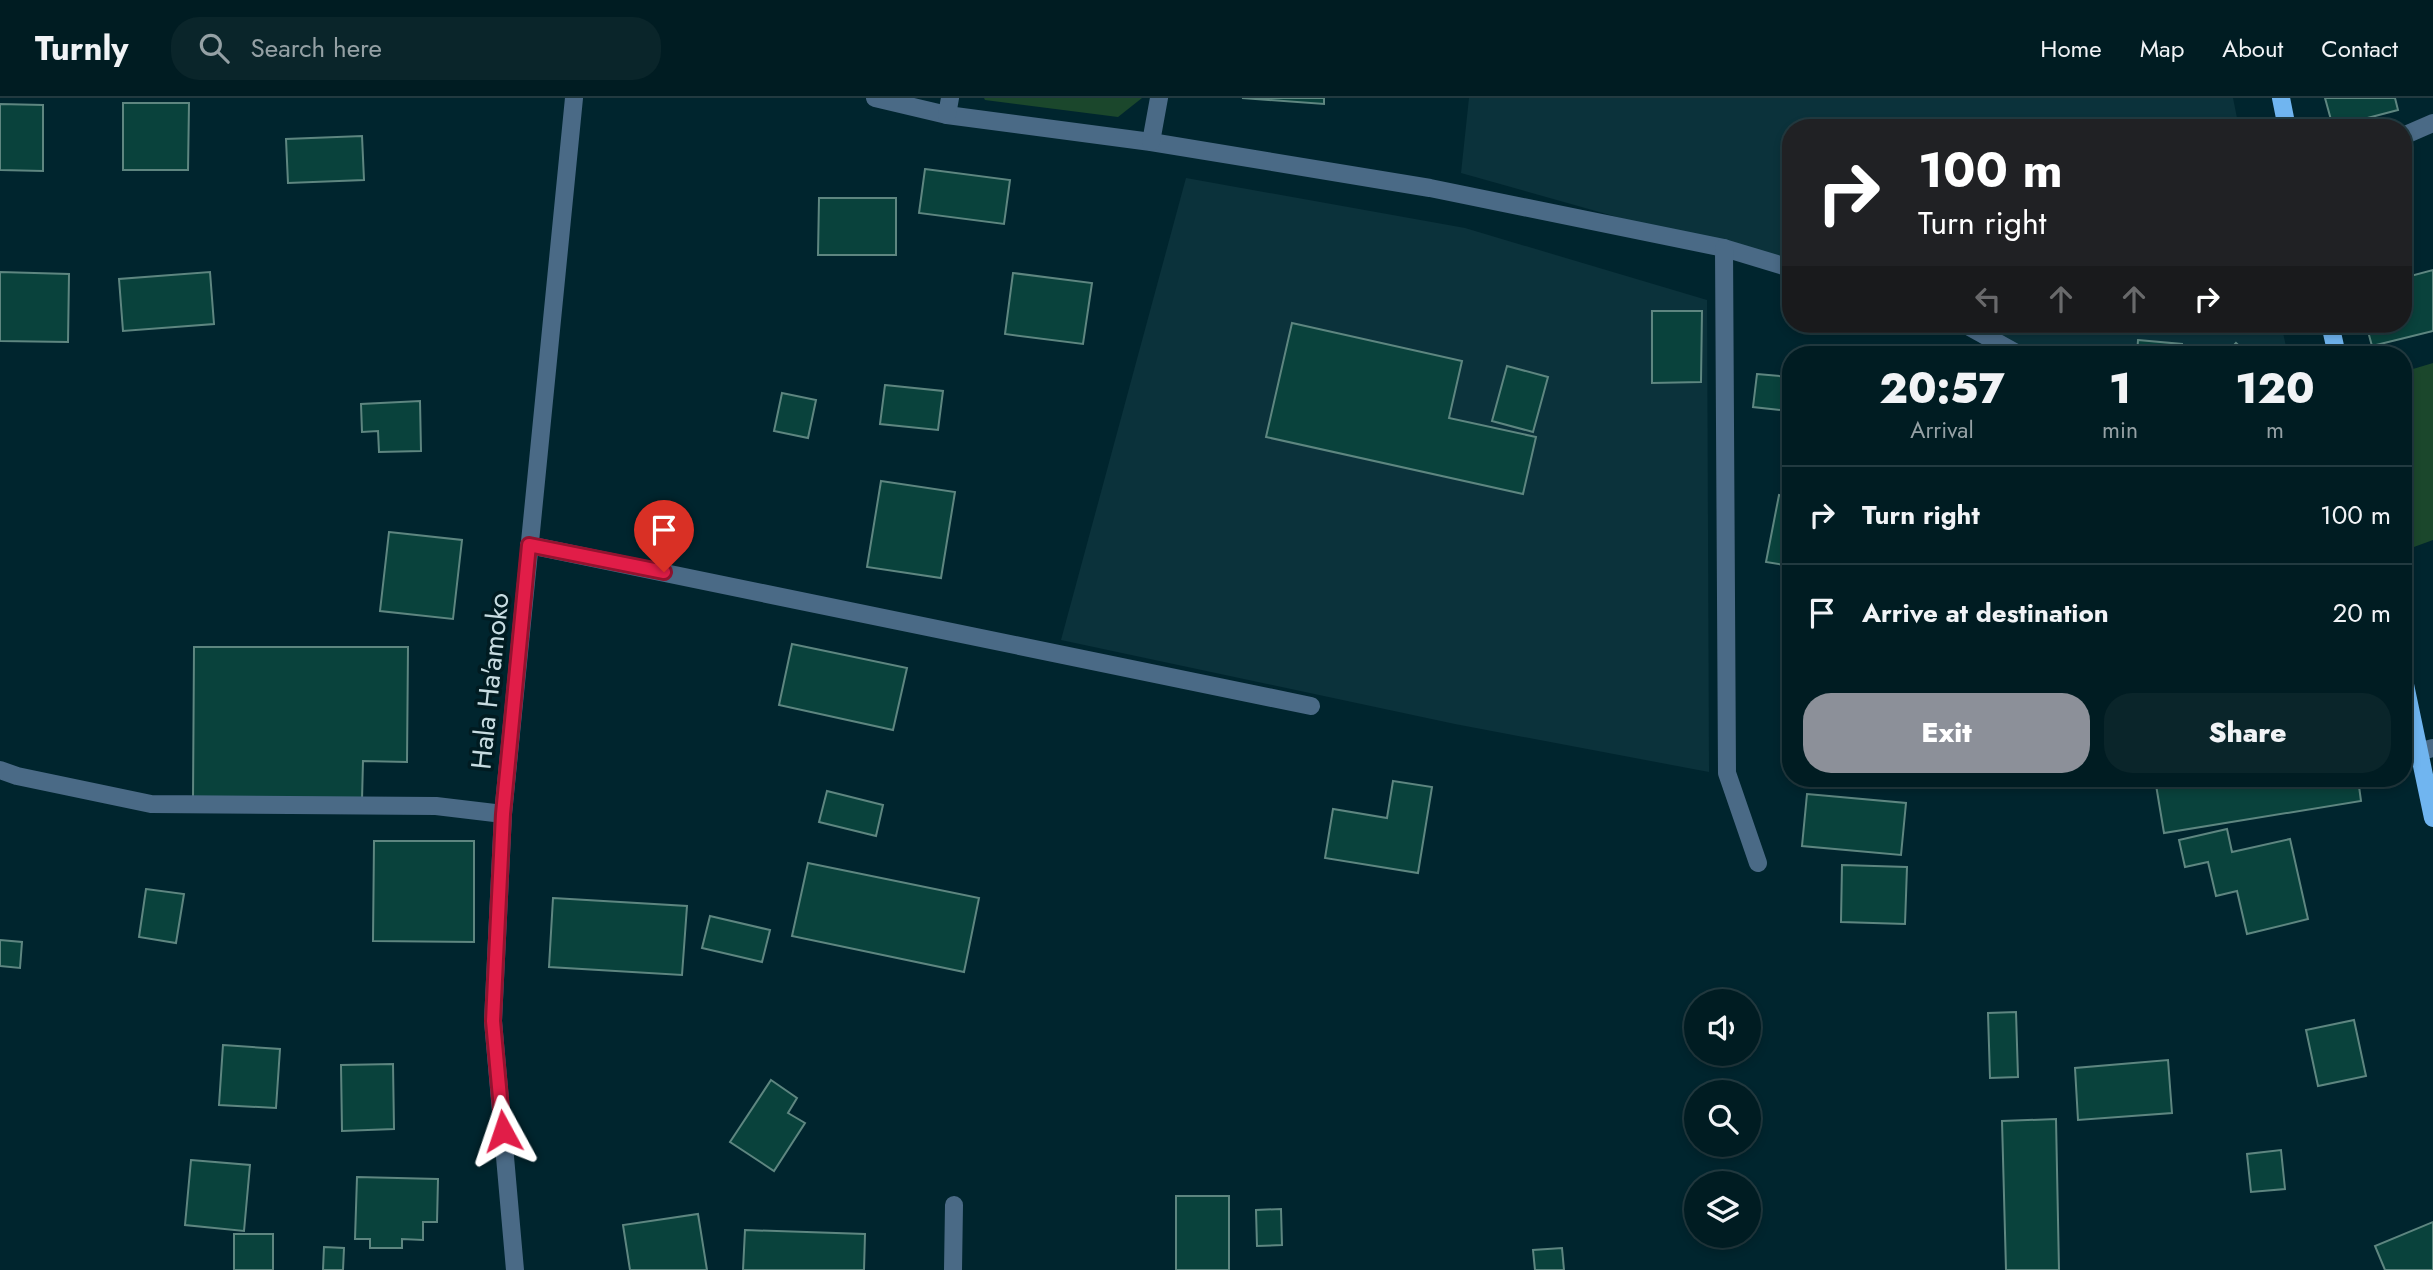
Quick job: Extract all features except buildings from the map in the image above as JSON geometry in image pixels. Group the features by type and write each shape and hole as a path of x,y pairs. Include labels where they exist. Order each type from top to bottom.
{"main road":[{"path":"2281,98 2285,119"},
{"path":"2412,704 2426,750 2433,818"}],"street":[{"name":"Hala Ha'amoko","path":"515,1270 493,1021 503,814 574,98"},
{"path":"875,98 948,107 1430,188 1724,248 1782,266"},
{"path":"1151,142 1159,98"},
{"path":"2412,132 2433,123"},
{"path":"1724,248 1727,773 1758,863"},
{"path":"1980,333 2004,346"},
{"path":"529,545 1311,706"},
{"path":"0,770 17,776 151,804 436,806 503,814"},
{"path":"953,1270 954,1205"}],"shaded area":[{"path":"1469,98 2233,98 2237,119 1782,119 1782,268 1702,241 1461,173"},
{"path":"1186,178 1465,228 1707,300 1709,772 1455,724 1061,640"},
{"path":"1971,333 2283,333 2286,346 1996,346"}],"green space":[{"path":"984,98 1142,98 1118,117"},
{"path":"2433,363 2433,540 2412,548 2412,369"}],"route":[{"path":"503,1131 493,1021 503,814 529,545 664,572"}]}
